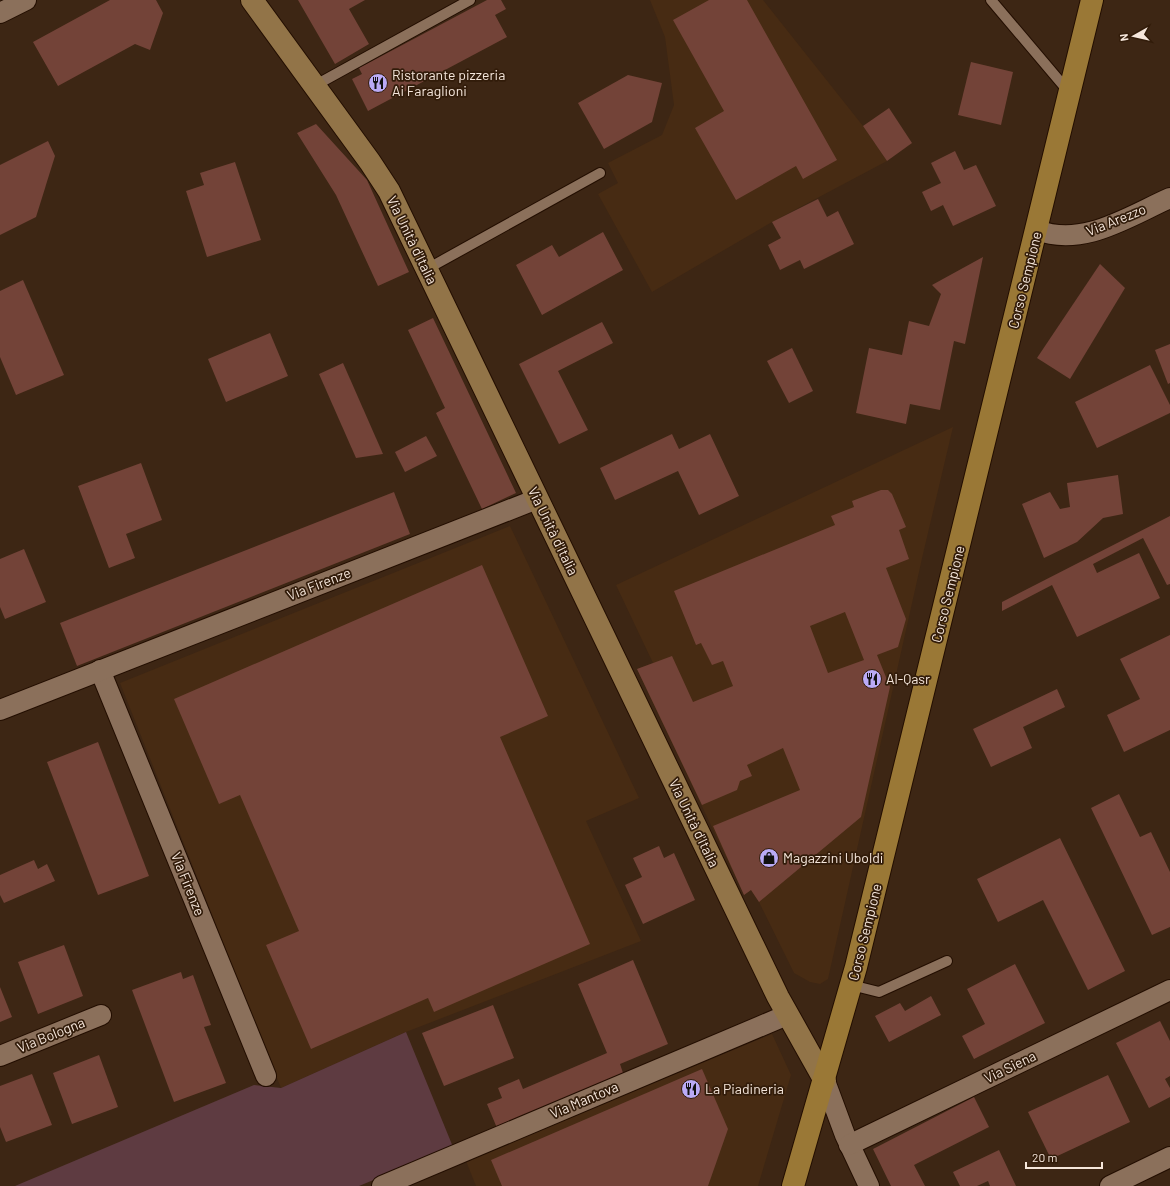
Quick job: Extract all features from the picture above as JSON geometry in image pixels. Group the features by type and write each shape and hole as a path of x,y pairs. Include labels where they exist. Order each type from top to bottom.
{"main road":[{"name":"Corso Sempione","path":"793,1186 825,1081 851,985 1037,230 1092,0"}],"street":[{"path":"0,13 26,0"},
{"name":"Via Unità d'Italia","path":"252,0 380,176 787,1015 825,1081"},
{"name":"Via Arezzo","path":"1037,230 1056,236 1083,234 1107,226 1170,198"},
{"name":"Via Firenze","path":"0,710 538,499"},
{"name":"Via Firenze","path":"100,670 266,1076"},
{"name":"Via Siena","path":"849,1144 1170,990"},
{"name":"Via Bologna","path":"0,1056 101,1015"},
{"name":"Via Mantova","path":"382,1186 787,1015"},
{"path":"825,1081 849,1144 869,1186"},
{"path":"1110,1186 1170,1157"}],"lane":[{"path":"314,86 470,0"},
{"path":"991,0 1070,93"},
{"path":"426,269 600,173"},
{"path":"851,985 878,992 947,961"}],"shaded area":[{"path":"650,0 763,0 863,126 887,161 772,222 652,292 598,194 618,183 608,163 662,135 674,105 665,37"},
{"path":"953,427 923,554 828,979 820,984 810,982 794,973 759,902 751,890 744,895 637,669 653,663 616,585"},
{"path":"510,526 639,798 586,821 641,941 406,1032 281,1088 120,683"},
{"path":"406,1032 453,1147 359,1186 15,1186 254,1085 281,1088"},
{"path":"772,1034 791,1075 758,1186 476,1186 466,1161"}],"building":[{"path":"110,0 156,0 163,13 150,50 135,44 58,86 33,42"},
{"path":"298,0 365,0 349,9 369,44 335,64"},
{"path":"487,0 501,0 506,9 495,15 507,37 368,111 352,79 362,74 359,68"},
{"path":"709,0 747,0 837,160 803,179 796,166 736,200 695,128 724,111 673,20"},
{"path":"971,62 1013,72 1001,125 958,115"},
{"path":"628,75 662,83 652,122 604,149 578,103"},
{"path":"889,108 912,143 887,161 863,126"},
{"path":"316,124 367,180 409,272 378,286 336,195 297,133"},
{"path":"48,141 55,156 36,217 0,235 0,165"},
{"path":"955,151 964,170 976,165 996,206 953,226 943,205 931,211 922,192 941,183 931,163"},
{"path":"235,162 261,240 207,257 186,191 204,185 200,173"},
{"path":"818,199 827,217 838,211 854,244 804,269 800,260 780,270 768,245 781,238 772,222"},
{"path":"603,232 623,270 542,315 516,265 552,245 559,257"},
{"path":"983,257 965,344 954,341 940,410 910,404 906,424 856,413 869,348 902,355 909,321 929,326 941,294 932,285"},
{"path":"1100,264 1125,288 1070,379 1037,358"},
{"path":"23,280 64,375 16,395 0,357 0,291"},
{"path":"433,318 516,493 482,509 436,413 445,408 408,330"},
{"path":"602,322 613,343 558,371 588,430 559,444 519,364"},
{"path":"270,333 288,376 226,402 208,359"},
{"path":"1170,344 1170,383 1168,384 1155,350"},
{"path":"792,348 813,391 789,403 767,361"},
{"path":"343,363 383,454 356,458 319,374"},
{"path":"1150,365 1170,405 1170,413 1097,448 1075,402"},
{"path":"672,434 679,449 710,434 739,496 699,515 678,471 615,500 600,468"},
{"path":"426,436 437,456 405,472 395,452"},
{"path":"141,463 162,520 126,534 135,558 109,568 78,486"},
{"path":"1118,475 1123,514 1103,518 1077,542 1044,558 1022,504 1050,492 1060,509 1070,507 1067,483"},
{"path":"881,490 888,490 892,494 906,527 899,530 909,559 886,568 906,619 898,647 877,655 890,687 861,817 759,902 751,890 744,895 713,826 800,790 783,748 747,765 752,776 740,781 737,790 702,805 637,669 672,656 693,702 733,686 723,661 712,665 701,643 696,645 674,591 835,525 831,516 854,507 852,501","holes":["845,612 864,660 828,673 810,626"]},
{"path":"394,492 410,534 77,666 60,623"},
{"path":"1170,516 1170,584 1167,585 1143,538 1093,564 1097,573 1139,553 1160,598 1077,637 1052,585 1002,611 1002,602"},
{"path":"24,549 46,602 5,619 0,607 0,559"},
{"path":"482,565 548,716 500,737 590,944 434,1012 428,998 311,1049 266,945 299,931 240,795 219,804 174,699"},
{"path":"1170,635 1170,730 1124,752 1107,715 1140,699 1120,659"},
{"path":"1057,689 1065,707 1023,727 1032,748 991,767 973,729"},
{"path":"98,742 149,876 98,895 47,762"},
{"path":"1119,794 1140,837 1151,832 1170,872 1170,927 1152,935 1091,808"},
{"path":"1060,838 1125,971 1088,990 1043,900 998,922 977,879"},
{"path":"659,846 664,858 674,853 695,900 643,924 625,885 642,877 633,858"},
{"path":"34,860 38,869 47,864 55,881 4,903 0,895 0,875"},
{"path":"64,945 83,996 38,1014 18,962"},
{"path":"633,960 668,1044 620,1064 623,1073 497,1128 487,1104 502,1098 498,1088 519,1079 523,1089 607,1053 578,984"},
{"path":"1015,964 1045,1023 974,1059 962,1036 985,1024 967,989"},
{"path":"181,972 183,979 193,975 211,1025 204,1027 226,1083 174,1102 132,990"},
{"path":"0,987 12,1017 0,1022"},
{"path":"931,996 941,1015 889,1042 875,1016 900,1003 905,1011"},
{"path":"493,1005 514,1058 444,1086 422,1033"},
{"path":"1160,1021 1170,1041 1170,1076 1165,1079 1170,1088 1170,1097 1149,1108 1116,1043"},
{"path":"99,1055 118,1107 72,1124 53,1073"},
{"path":"702,1069 728,1129 708,1186 502,1186 491,1160"},
{"path":"32,1074 52,1125 6,1142 0,1127 0,1086"},
{"path":"1108,1075 1130,1122 1051,1159 1028,1112"},
{"path":"974,1097 989,1127 914,1165 925,1186 891,1186 873,1149"},
{"path":"999,1150 1016,1186 990,1186 988,1181 977,1186 960,1186 953,1172"}],"place":[{"name":"Ristorante pizzeria Ai Faraglioni","path":"378,83"},
{"name":"Al-Qasr","path":"872,679"},
{"name":"Magazzini Uboldi","path":"769,858"},
{"name":"La Piadineria","path":"691,1089"}]}
